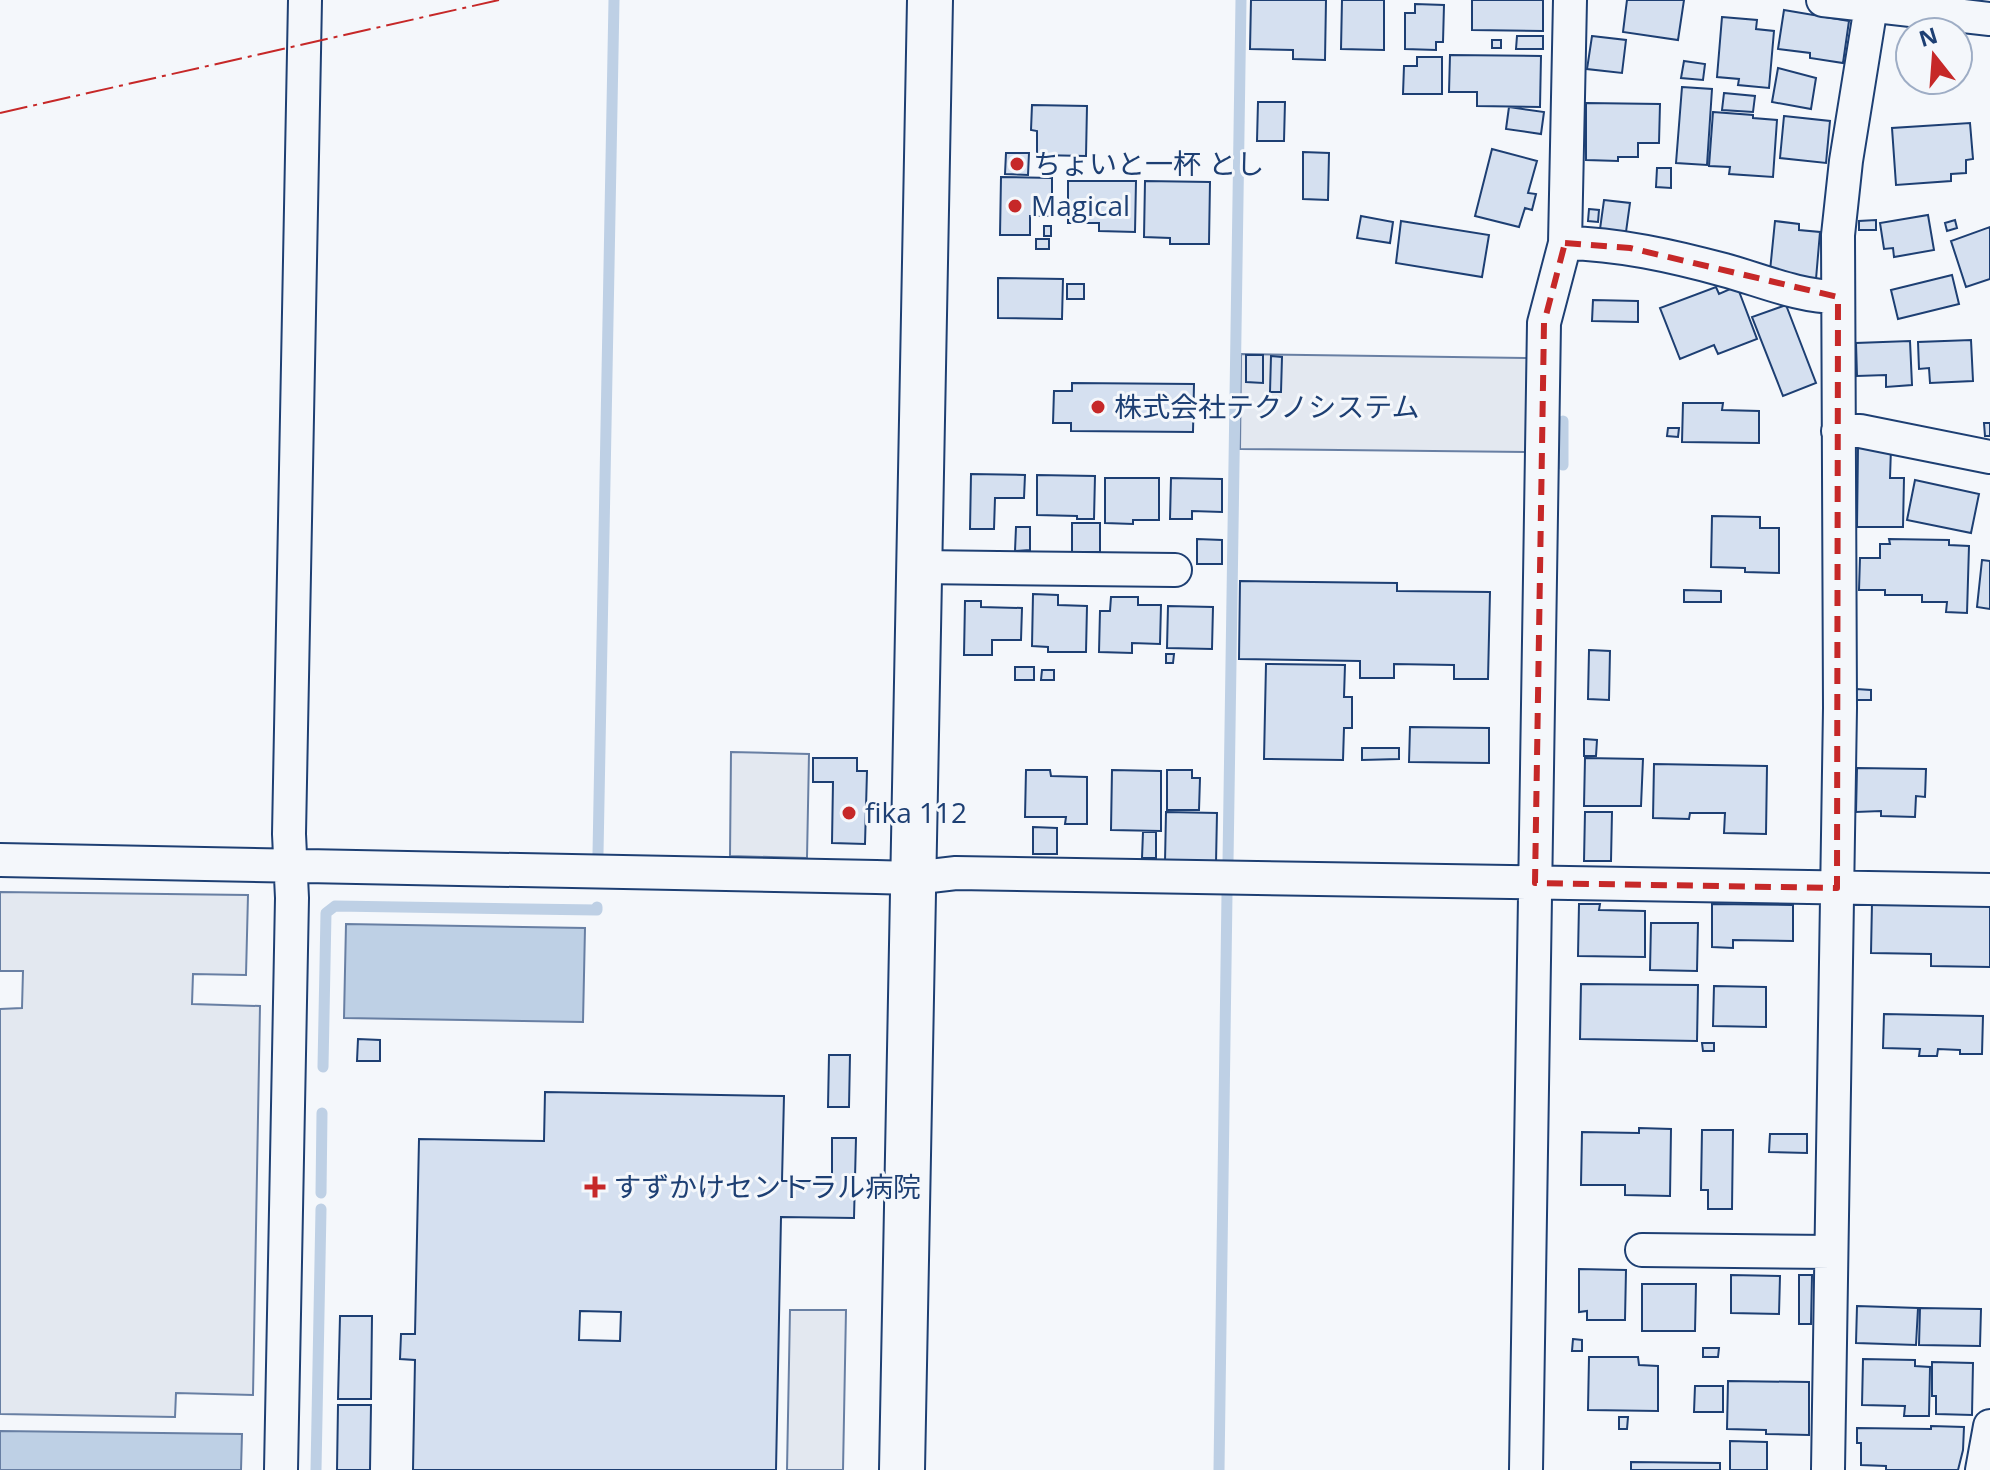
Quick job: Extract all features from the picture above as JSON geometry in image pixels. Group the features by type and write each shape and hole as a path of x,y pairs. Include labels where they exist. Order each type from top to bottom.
{"street":[{"path":"281,1470 305,0"},
{"path":"902,1470 930,0"},
{"path":"1526,1470 1544,323 1565,243 1570,0"},
{"path":"1823,0 1871,3 1990,19"},
{"path":"1828,1470 1840,708 1838,297 1841,197 1871,3"},
{"path":"1565,243 1630,248 1722,269 1819,297 1838,297"},
{"path":"1838,431 1860,431 1990,457"},
{"path":"919,567 1175,570"},
{"path":"0,860 329,869 913,878 956,873 1990,890"},
{"path":"1642,1250 1831,1252"},
{"path":"1982,1470 1990,1426"}],"highlighted area":[{"path":"1565,243 1630,248 1838,297 1837,888 1535,883 1544,323"}],"shaded area":[{"path":"1241,354 1527,358 1526,452 1240,449"},
{"path":"731,752 809,754 807,858 730,856"},
{"path":"0,892 248,895 246,975 193,974 192,1004 260,1006 253,1395 176,1393 175,1417 0,1414 0,1009 22,1008 23,971 0,971"},
{"path":"790,1310 846,1310 843,1470 787,1470"}],"water":[{"path":"346,924 585,928 583,1022 344,1018"},
{"path":"0,1431 242,1434 241,1470 0,1470"}],"building":[{"path":"1251,0 1326,0 1325,60 1293,59 1293,50 1250,49"},
{"path":"1342,0 1384,0 1384,50 1341,49"},
{"path":"1472,0 1543,0 1543,31 1472,30"},
{"path":"1627,0 1684,0 1678,40 1623,32"},
{"path":"1415,4 1444,5 1443,42 1436,42 1436,50 1405,49 1405,13 1415,13"},
{"path":"1784,10 1849,21 1843,63 1810,58 1810,53 1778,49"},
{"path":"1722,17 1757,20 1756,29 1774,31 1769,88 1738,85 1739,79 1717,77"},
{"path":"1517,36 1543,36 1543,49 1516,49"},
{"path":"1592,36 1626,40 1622,73 1587,69"},
{"path":"1492,40 1501,40 1501,48 1492,48"},
{"path":"1450,55 1541,56 1540,107 1477,106 1477,92 1449,92"},
{"path":"1417,57 1442,57 1442,94 1403,94 1404,66 1417,66"},
{"path":"1684,61 1705,64 1703,80 1681,78"},
{"path":"1778,68 1816,78 1811,109 1772,102"},
{"path":"1682,87 1712,89 1707,165 1676,163"},
{"path":"1724,93 1755,96 1753,112 1722,110"},
{"path":"1258,102 1285,102 1284,141 1257,141"},
{"path":"1586,103 1660,104 1659,143 1638,143 1638,157 1618,157 1618,161 1586,160"},
{"path":"1032,105 1087,106 1086,156 1037,155 1037,131 1031,130"},
{"path":"1509,107 1544,112 1541,134 1506,129"},
{"path":"1713,112 1777,120 1773,177 1729,174 1730,167 1709,166"},
{"path":"1784,116 1830,121 1826,163 1780,158"},
{"path":"1970,123 1973,159 1966,160 1966,173 1951,174 1951,181 1896,185 1892,128"},
{"path":"1492,149 1537,161 1528,193 1536,194 1532,210 1525,208 1519,227 1475,216"},
{"path":"1303,152 1329,153 1328,200 1303,199"},
{"name":"ちょいと一杯 とし","path":"1006,153 1029,153 1028,175 1005,174"},
{"path":"1657,168 1671,168 1671,188 1656,187"},
{"path":"1001,177 1052,178 1052,216 1030,216 1030,235 1000,235"},
{"path":"1068,181 1136,181 1135,232 1099,231 1099,223 1068,223"},
{"path":"1145,181 1210,182 1209,244 1170,244 1170,238 1144,237"},
{"path":"1604,200 1630,203 1626,232 1600,229"},
{"path":"1589,209 1599,210 1598,222 1588,221"},
{"path":"1928,215 1934,250 1894,257 1893,248 1884,249 1880,223"},
{"path":"1361,216 1393,222 1390,243 1357,238"},
{"path":"1876,220 1876,230 1859,230 1859,221"},
{"path":"1955,220 1957,228 1947,231 1945,223"},
{"path":"1401,221 1489,235 1482,277 1396,263"},
{"path":"1775,221 1799,224 1799,230 1820,232 1816,279 1770,271"},
{"path":"1044,226 1051,226 1051,236 1044,236"},
{"path":"1990,227 1990,279 1966,287 1951,241"},
{"path":"1036,239 1049,239 1049,249 1036,249"},
{"path":"1952,275 1959,304 1898,319 1891,290"},
{"path":"998,278 1063,279 1062,319 998,318"},
{"path":"1067,284 1084,284 1084,299 1067,299"},
{"path":"1737,286 1757,339 1718,354 1714,345 1680,359 1660,308 1716,287 1719,294"},
{"path":"1593,300 1638,301 1638,322 1592,321"},
{"path":"1786,305 1816,383 1783,396 1752,317"},
{"path":"1971,340 1973,381 1930,383 1929,368 1919,369 1918,342"},
{"path":"1910,341 1912,385 1886,387 1886,375 1857,376 1856,343"},
{"path":"1246,355 1263,355 1263,383 1246,382"},
{"path":"1271,356 1282,357 1281,392 1270,392"},
{"path":"1072,383 1194,384 1193,432 1071,431 1071,423 1053,423 1054,391 1072,391"},
{"path":"1683,403 1723,403 1722,410 1759,411 1759,443 1682,442"},
{"path":"1984,423 1990,423 1990,436 1985,436"},
{"path":"1668,428 1679,428 1678,437 1667,436"},
{"path":"1858,447 1891,448 1890,478 1904,478 1903,527 1857,527"},
{"path":"971,474 1025,475 1024,498 995,498 994,529 970,529"},
{"path":"1037,475 1095,476 1094,519 1037,515"},
{"path":"1105,478 1159,478 1159,520 1133,520 1133,524 1105,523"},
{"path":"1171,478 1222,479 1222,512 1192,511 1192,519 1170,519"},
{"path":"1915,480 1979,494 1971,533 1907,520"},
{"path":"1712,516 1760,517 1760,528 1779,528 1779,573 1711,567"},
{"path":"1072,523 1100,523 1100,552 1072,552"},
{"path":"1016,527 1030,527 1030,550 1015,551"},
{"path":"1197,539 1222,540 1222,564 1197,564"},
{"path":"1889,539 1949,540 1949,545 1969,546 1967,613 1946,612 1947,602 1922,602 1922,595 1885,595 1885,590 1859,590 1860,558 1880,558 1880,544 1890,544"},
{"path":"1982,560 1990,561 1990,609 1977,607"},
{"path":"1240,581 1397,583 1397,591 1490,592 1488,679 1454,679 1454,665 1394,664 1394,678 1360,678 1360,661 1239,659"},
{"path":"1684,590 1721,591 1721,602 1684,602"},
{"path":"1033,594 1058,595 1058,605 1087,606 1086,652 1048,652 1048,647 1032,646"},
{"path":"1111,597 1138,597 1138,605 1161,605 1160,644 1132,643 1132,653 1099,652 1100,611 1110,611"},
{"path":"965,601 981,601 981,607 1022,608 1021,640 992,640 992,655 964,655"},
{"path":"1168,606 1213,607 1212,649 1167,648"},
{"path":"1589,650 1610,651 1609,700 1588,699"},
{"path":"1166,654 1174,654 1173,663 1166,663"},
{"path":"1266,664 1345,665 1344,697 1352,697 1352,728 1344,728 1343,760 1264,759"},
{"path":"1015,667 1034,667 1034,680 1015,680"},
{"path":"1042,670 1054,670 1054,680 1041,680"},
{"path":"1856,689 1871,690 1871,700 1856,700"},
{"path":"1410,727 1489,728 1489,763 1409,762"},
{"path":"1584,739 1597,740 1596,756 1584,756"},
{"path":"1362,748 1399,748 1399,759 1362,760"},
{"name":"fika 112","path":"813,758 857,758 857,771 867,771 865,844 832,843 833,782 813,782"},
{"path":"1585,758 1643,759 1641,806 1584,806"},
{"path":"1654,764 1767,766 1766,834 1724,833 1725,813 1690,813 1689,819 1653,818"},
{"path":"1857,768 1926,769 1925,797 1916,796 1915,817 1881,816 1881,811 1856,812"},
{"path":"1026,770 1050,770 1051,776 1087,777 1087,824 1065,824 1066,817 1025,817"},
{"path":"1112,770 1161,771 1161,831 1111,830"},
{"path":"1167,770 1192,770 1192,778 1200,778 1199,810 1167,810"},
{"path":"1166,812 1217,813 1216,863 1165,862"},
{"path":"1585,812 1612,812 1611,861 1584,861"},
{"path":"1033,827 1057,828 1057,854 1033,854"},
{"path":"1143,832 1156,832 1156,858 1142,858"},
{"path":"1872,903 1990,905 1990,967 1931,966 1931,954 1871,953"},
{"path":"1579,904 1600,904 1599,910 1645,911 1645,957 1578,956"},
{"path":"1712,904 1793,905 1793,941 1733,940 1733,948 1712,947"},
{"path":"1651,923 1698,923 1697,971 1650,970"},
{"path":"1581,984 1698,985 1697,1041 1580,1039"},
{"path":"1714,986 1766,987 1766,1027 1713,1026"},
{"path":"1884,1014 1983,1016 1982,1054 1960,1054 1960,1050 1938,1049 1937,1056 1919,1056 1920,1049 1883,1048"},
{"path":"358,1039 380,1040 380,1061 357,1061"},
{"path":"1702,1043 1714,1043 1714,1051 1703,1051"},
{"path":"829,1055 850,1055 849,1107 828,1107"},
{"path":"545,1092 784,1096 782,1181 832,1181 832,1138 856,1138 854,1218 781,1217 776,1470 413,1470 415,1360 400,1359 401,1334 415,1334 419,1139 544,1141","holes":["580,1311 621,1312 620,1341 579,1340"]},
{"path":"1639,1128 1671,1129 1670,1196 1625,1195 1625,1185 1581,1185 1582,1132 1639,1133"},
{"path":"1702,1130 1733,1130 1732,1209 1708,1209 1708,1190 1701,1190"},
{"path":"1770,1134 1807,1134 1807,1153 1769,1152"},
{"path":"1579,1269 1626,1270 1625,1320 1587,1320 1587,1311 1579,1312"},
{"path":"1731,1275 1780,1276 1779,1314 1731,1313"},
{"path":"1799,1275 1812,1275 1811,1324 1799,1324"},
{"path":"1642,1284 1696,1284 1695,1331 1642,1331"},
{"path":"1857,1306 1918,1308 1916,1345 1856,1343"},
{"path":"1920,1308 1981,1309 1980,1346 1919,1345"},
{"path":"340,1316 372,1316 371,1399 338,1399"},
{"path":"1573,1339 1582,1340 1582,1351 1572,1351"},
{"path":"1703,1348 1719,1348 1718,1357 1703,1357"},
{"path":"1589,1357 1638,1357 1639,1365 1658,1366 1658,1411 1588,1410"},
{"path":"1863,1359 1915,1360 1915,1366 1930,1367 1929,1416 1904,1416 1905,1406 1862,1405"},
{"path":"1932,1362 1973,1363 1972,1415 1936,1414 1936,1396 1932,1396"},
{"path":"1728,1381 1809,1382 1809,1435 1727,1429"},
{"path":"1695,1386 1723,1386 1723,1412 1694,1412"},
{"path":"338,1405 371,1405 370,1470 337,1470"},
{"path":"1619,1417 1628,1417 1627,1429 1619,1429"},
{"path":"1931,1426 1964,1427 1958,1470 1886,1470 1886,1466 1861,1465 1857,1428 1931,1429"},
{"path":"1730,1441 1767,1442 1767,1470 1730,1470"},
{"path":"1631,1462 1720,1463 1720,1470 1631,1470"}],"waterway":[{"path":"598,854 614,0"},
{"path":"1228,862 1241,0"},
{"path":"1563,421 1563,465"},
{"path":"1219,1470 1227,894"},
{"path":"323,1067 326,913 335,906 597,910 597,907"},
{"path":"321,1193 322,1113"},
{"path":"316,1470 321,1209"}],"power":[{"path":"0,113 499,0"}],"place":[{"name":"ちょいと一杯 とし","path":"1017,164"},
{"name":"Magical","path":"1015,206"},
{"name":"株式会社テクノシステム","path":"1098,407"},
{"name":"fika 112","path":"849,813"},
{"name":"すずかけセントラル病院","path":"595,1187"}]}
